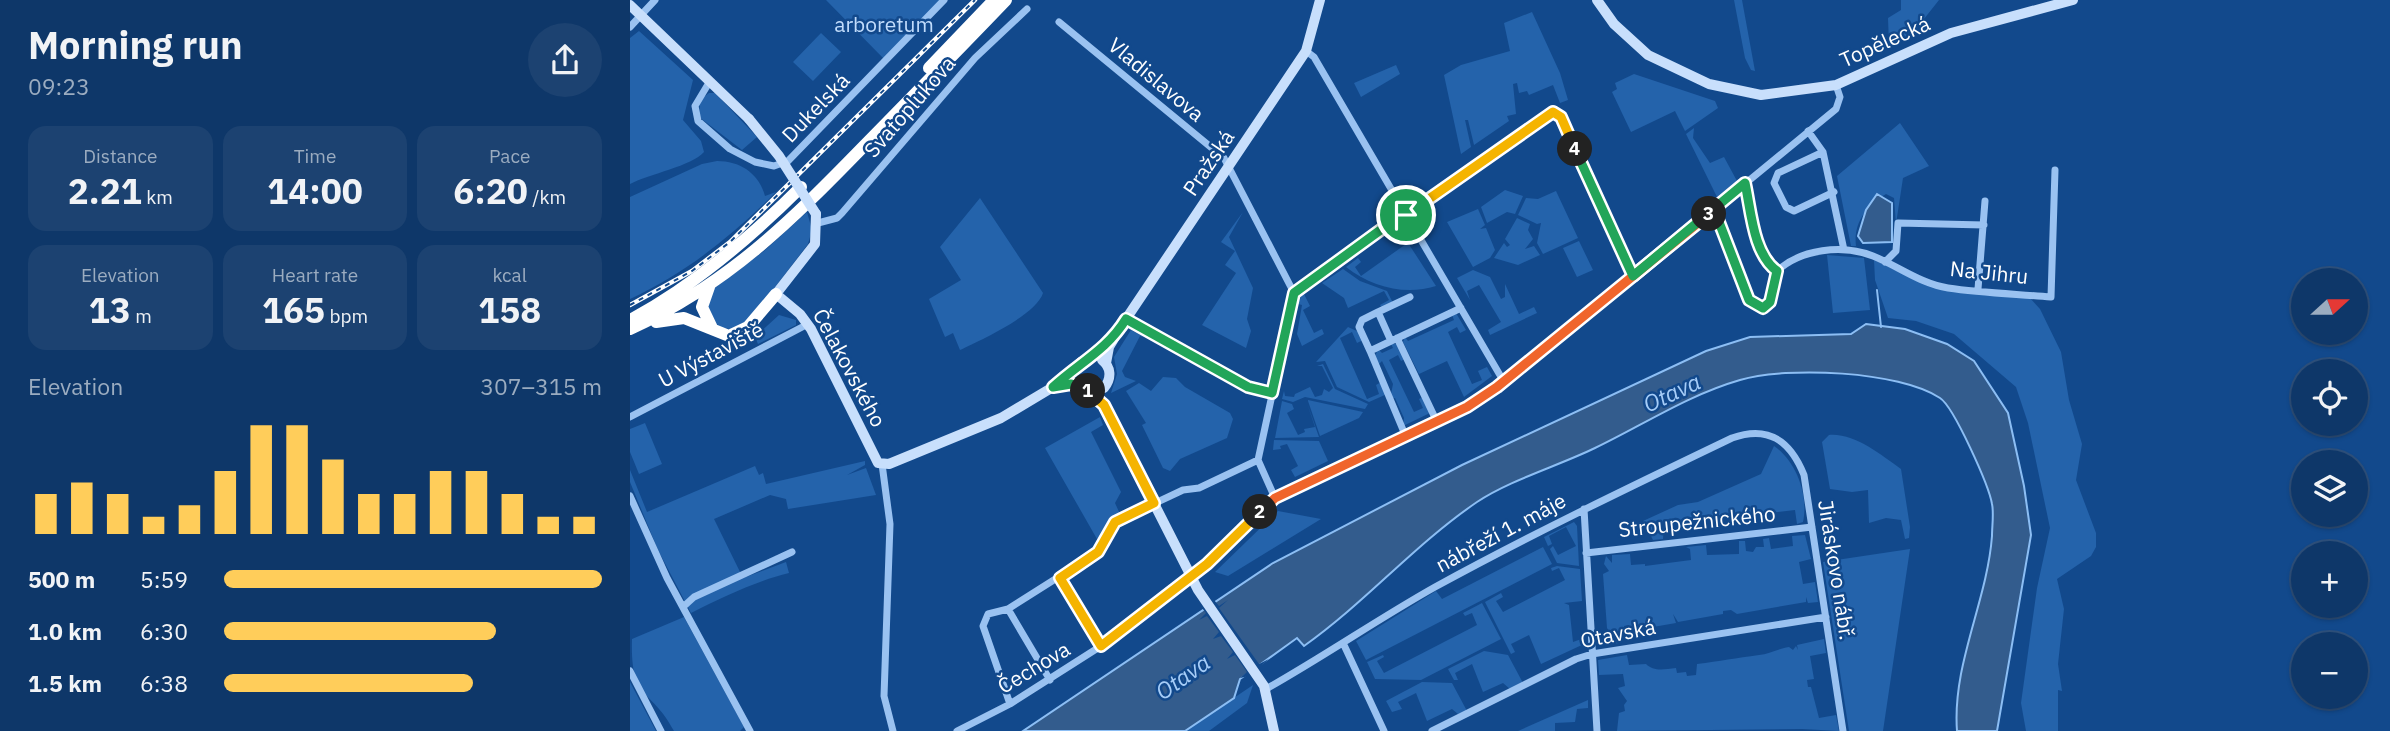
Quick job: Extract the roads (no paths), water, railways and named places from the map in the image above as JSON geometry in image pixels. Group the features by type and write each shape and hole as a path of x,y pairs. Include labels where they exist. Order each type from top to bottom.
{"highway":[{"path":"631,324 708,279 779,223 994,0"},
{"path":"631,324 711,285 783,228 1006,0"},
{"path":"631,324 746,239 801,187"},
{"path":"711,285 702,307 714,331"},
{"path":"631,324 684,318 729,336 739,332 776,294"}],"main road":[{"name":"Pražská","path":"1106,363 1113,340 1126,319 1306,51 1320,0"},
{"name":"Topělecká","path":"1597,0 1614,24 1648,55 1709,84 1762,95 1836,85 1951,33 2072,0"},
{"path":"630,5 749,119 801,187 817,218 815,244 776,294"},
{"name":"Čelakovského","path":"776,294 808,324 853,409 875,460 882,464"},
{"name":"Pražská","path":"1091,357 1113,340"},
{"path":"882,464 978,430 1053,387 1091,357 1106,363 1110,373 1104,388 1104,405"},
{"path":"1077,366 1076,377 1085,389 1104,405 1206,603 1263,684 1274,731"},
{"path":"1053,387 1065,384 1085,389 1104,388"}],"street":[{"path":"630,27 655,0"},
{"name":"Dukelská","path":"710,81 695,106 698,121 744,158 768,166 780,164 796,156 818,134 944,0"},
{"name":"Svatoplukova","path":"817,218 837,218 975,58 1027,9"},
{"name":"Vladislavova","path":"1059,22 1230,165"},
{"path":"1306,51 1314,57 1504,382"},
{"name":"Topělecká","path":"1406,437 1504,382 1836,109 1840,97 1836,85"},
{"path":"1294,293 1397,218 1406,215 1553,112 1561,117 1633,276"},
{"path":"1808,131 1823,152 1834,192 1843,250"},
{"path":"1823,152 1778,173 1774,183 1786,207 1794,211 1834,192"},
{"path":"1230,165 1294,293 1258,460 1275,498"},
{"name":"Na Jihru","path":"1777,271 1791,259 1843,250 1872,256 1907,274 1947,288 2051,297 2055,170"},
{"path":"1714,209 1749,300 1763,308 1770,302 1777,271 1767,264 1759,244 1745,183"},
{"path":"1978,289 1985,201"},
{"path":"1885,262 1896,251 1898,223 1984,225"},
{"path":"1406,437 1359,322 1410,297"},
{"path":"1370,351 1461,308"},
{"path":"1378,312 1437,422"},
{"path":"1126,319 1248,387 1272,393"},
{"name":"U Výstaviště","path":"630,417 808,324"},
{"name":"nábřeží 1. máje","path":"1263,684 1343,645 1434,588 1584,509 1732,438 1749,432 1763,431"},
{"name":"Jiráskovo nábř.","path":"1763,431 1781,442 1799,462 1804,475 1843,731"},
{"name":"Čechova","path":"957,731 1010,704 1101,646 1191,576 1275,498 1406,437"},
{"path":"1010,704 983,626 988,614 1008,609 1098,552 1115,522 1183,490 1199,488 1258,460"},
{"path":"882,464 890,524 884,696 892,731"},
{"path":"630,496 651,547 750,731"},
{"path":"1584,509 1597,731"},
{"name":"Stroupežnického","path":"1586,553 1812,527"},
{"path":"683,607 695,597 792,552"},
{"path":"1060,578 1101,646"},
{"path":"1008,609 1049,680"},
{"name":"Otavská","path":"1432,731 1567,663 1592,654 1826,617"},
{"path":"1343,645 1384,731"},
{"path":"630,671 661,731"}],"water":[{"path":"1877,194 1892,203 1892,242 1863,243 1858,236 1866,210"},
{"name":"Otava","path":"1866,324 1905,329 1947,344 1974,361 2008,413 2024,486 2031,535 1997,731 1957,731 1960,682 1989,561 1993,515 1985,481 1962,431 1946,404 1922,389 1871,377 1813,372 1760,376 1721,386 1595,448 1490,494 1432,536 1327,629 1304,646 1297,638 1240,679 1234,698 1185,731 1023,731 1273,563 1462,465 1706,351 1750,337 1851,334"}],"waterway":[{"path":"1877,290 1881,327"}],"railway":[{"path":"630,305 692,271 730,242 975,0"}],"park label":[{"name":"arboretum","path":"884,25"}]}
